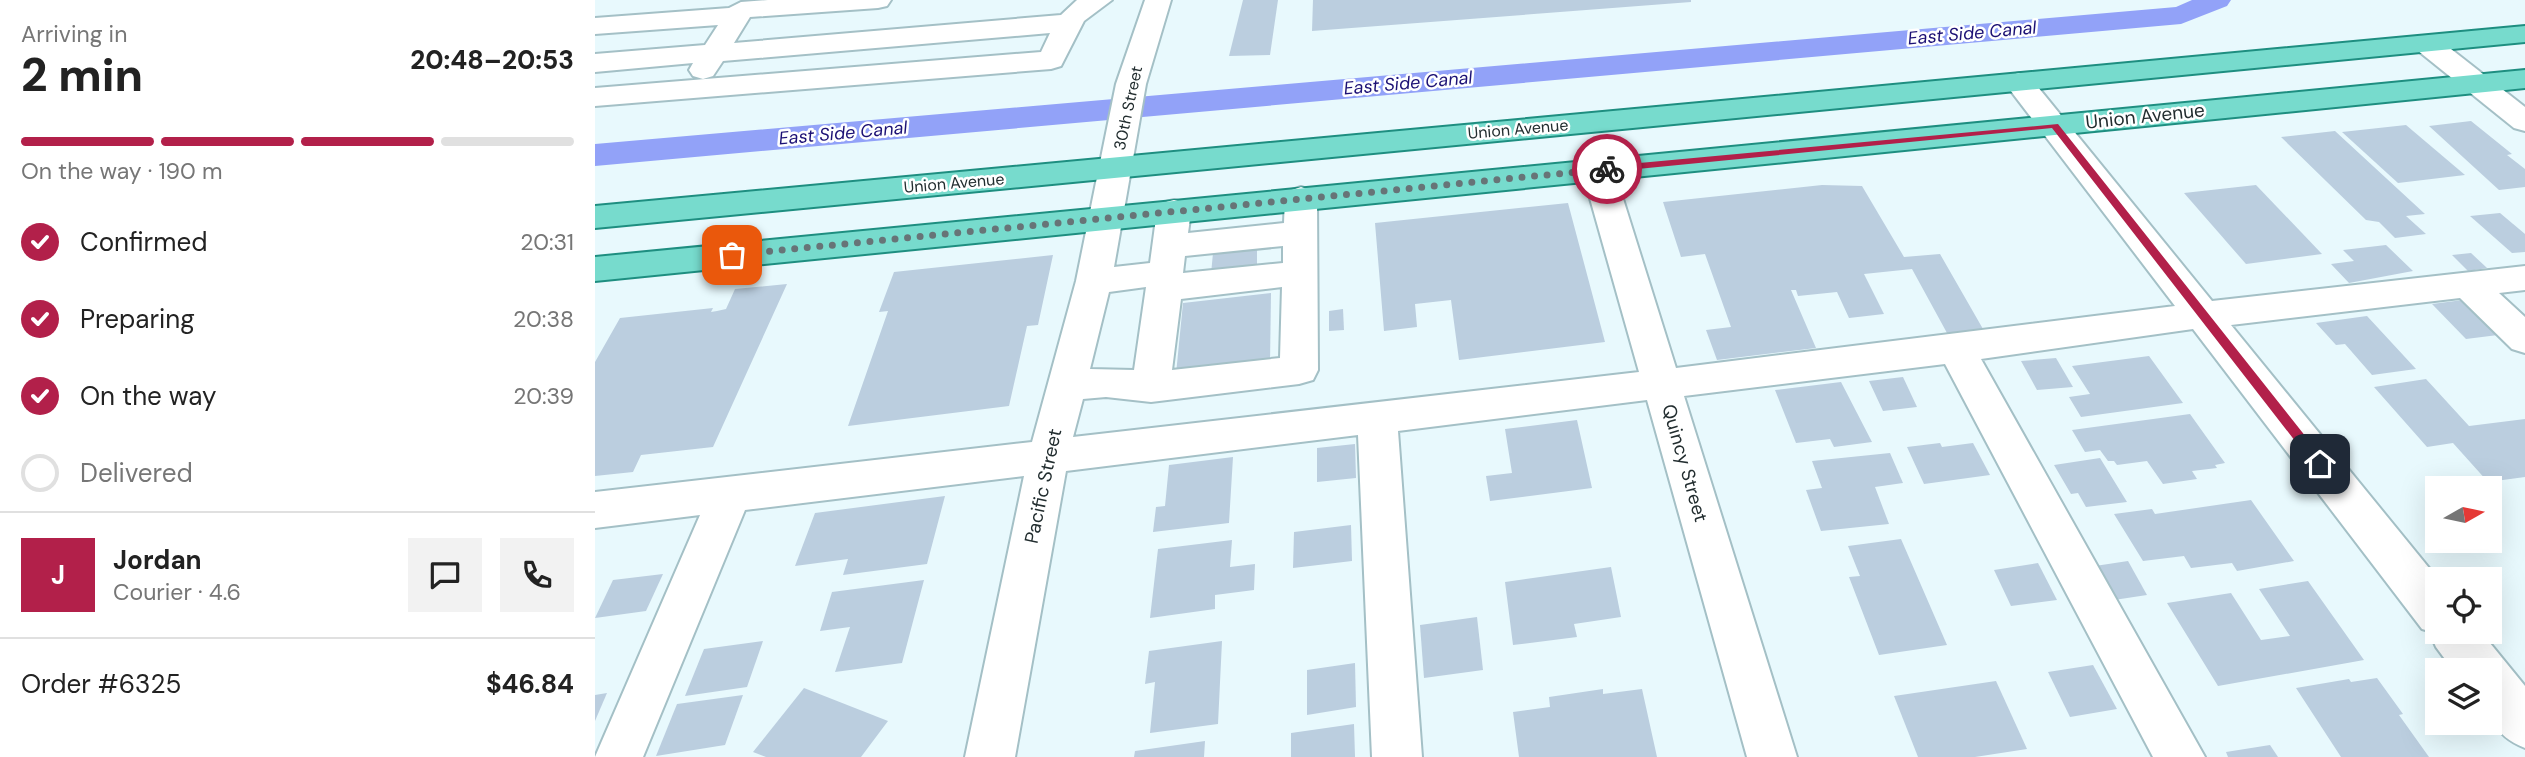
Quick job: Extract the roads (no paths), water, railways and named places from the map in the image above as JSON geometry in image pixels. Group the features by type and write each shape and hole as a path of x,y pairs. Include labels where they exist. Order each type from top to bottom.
{"main road":[{"name":"Union Avenue","path":"595,217 2525,34"},
{"name":"Union Avenue","path":"595,268 1174,211 1301,216 1598,170 2525,79"}],"street":[{"path":"595,26 743,9 878,0"},
{"path":"595,97 1051,60 1069,23 1086,3 1099,0"},
{"name":"30th Street","path":"1106,217 1131,83 1158,0"},
{"path":"691,89 743,9"},
{"path":"595,63 1069,23"},
{"path":"2427,44 2525,122"},
{"path":"2019,82 2425,597"},
{"name":"Quincy Street","path":"1598,170 1772,757"},
{"path":"1151,387 1174,211"},
{"path":"1065,387 1106,382 1151,387 1299,370 1301,216 1166,269"},
{"name":"Pacific Street","path":"990,757 1048,457 1094,281 1106,217"},
{"path":"1094,281 1166,269 1300,273"},
{"path":"595,510 1956,349 2203,315 2525,278"},
{"path":"2469,286 2525,339"},
{"path":"1956,349 2180,757"},
{"path":"1377,418 1397,757"},
{"path":"618,757 730,495"},
{"path":"2461,644 2473,658"},
{"path":"2502,695 2525,724"}],"waterway":[{"name":"East Side Canal","path":"595,155 2181,15 2217,0"}]}
